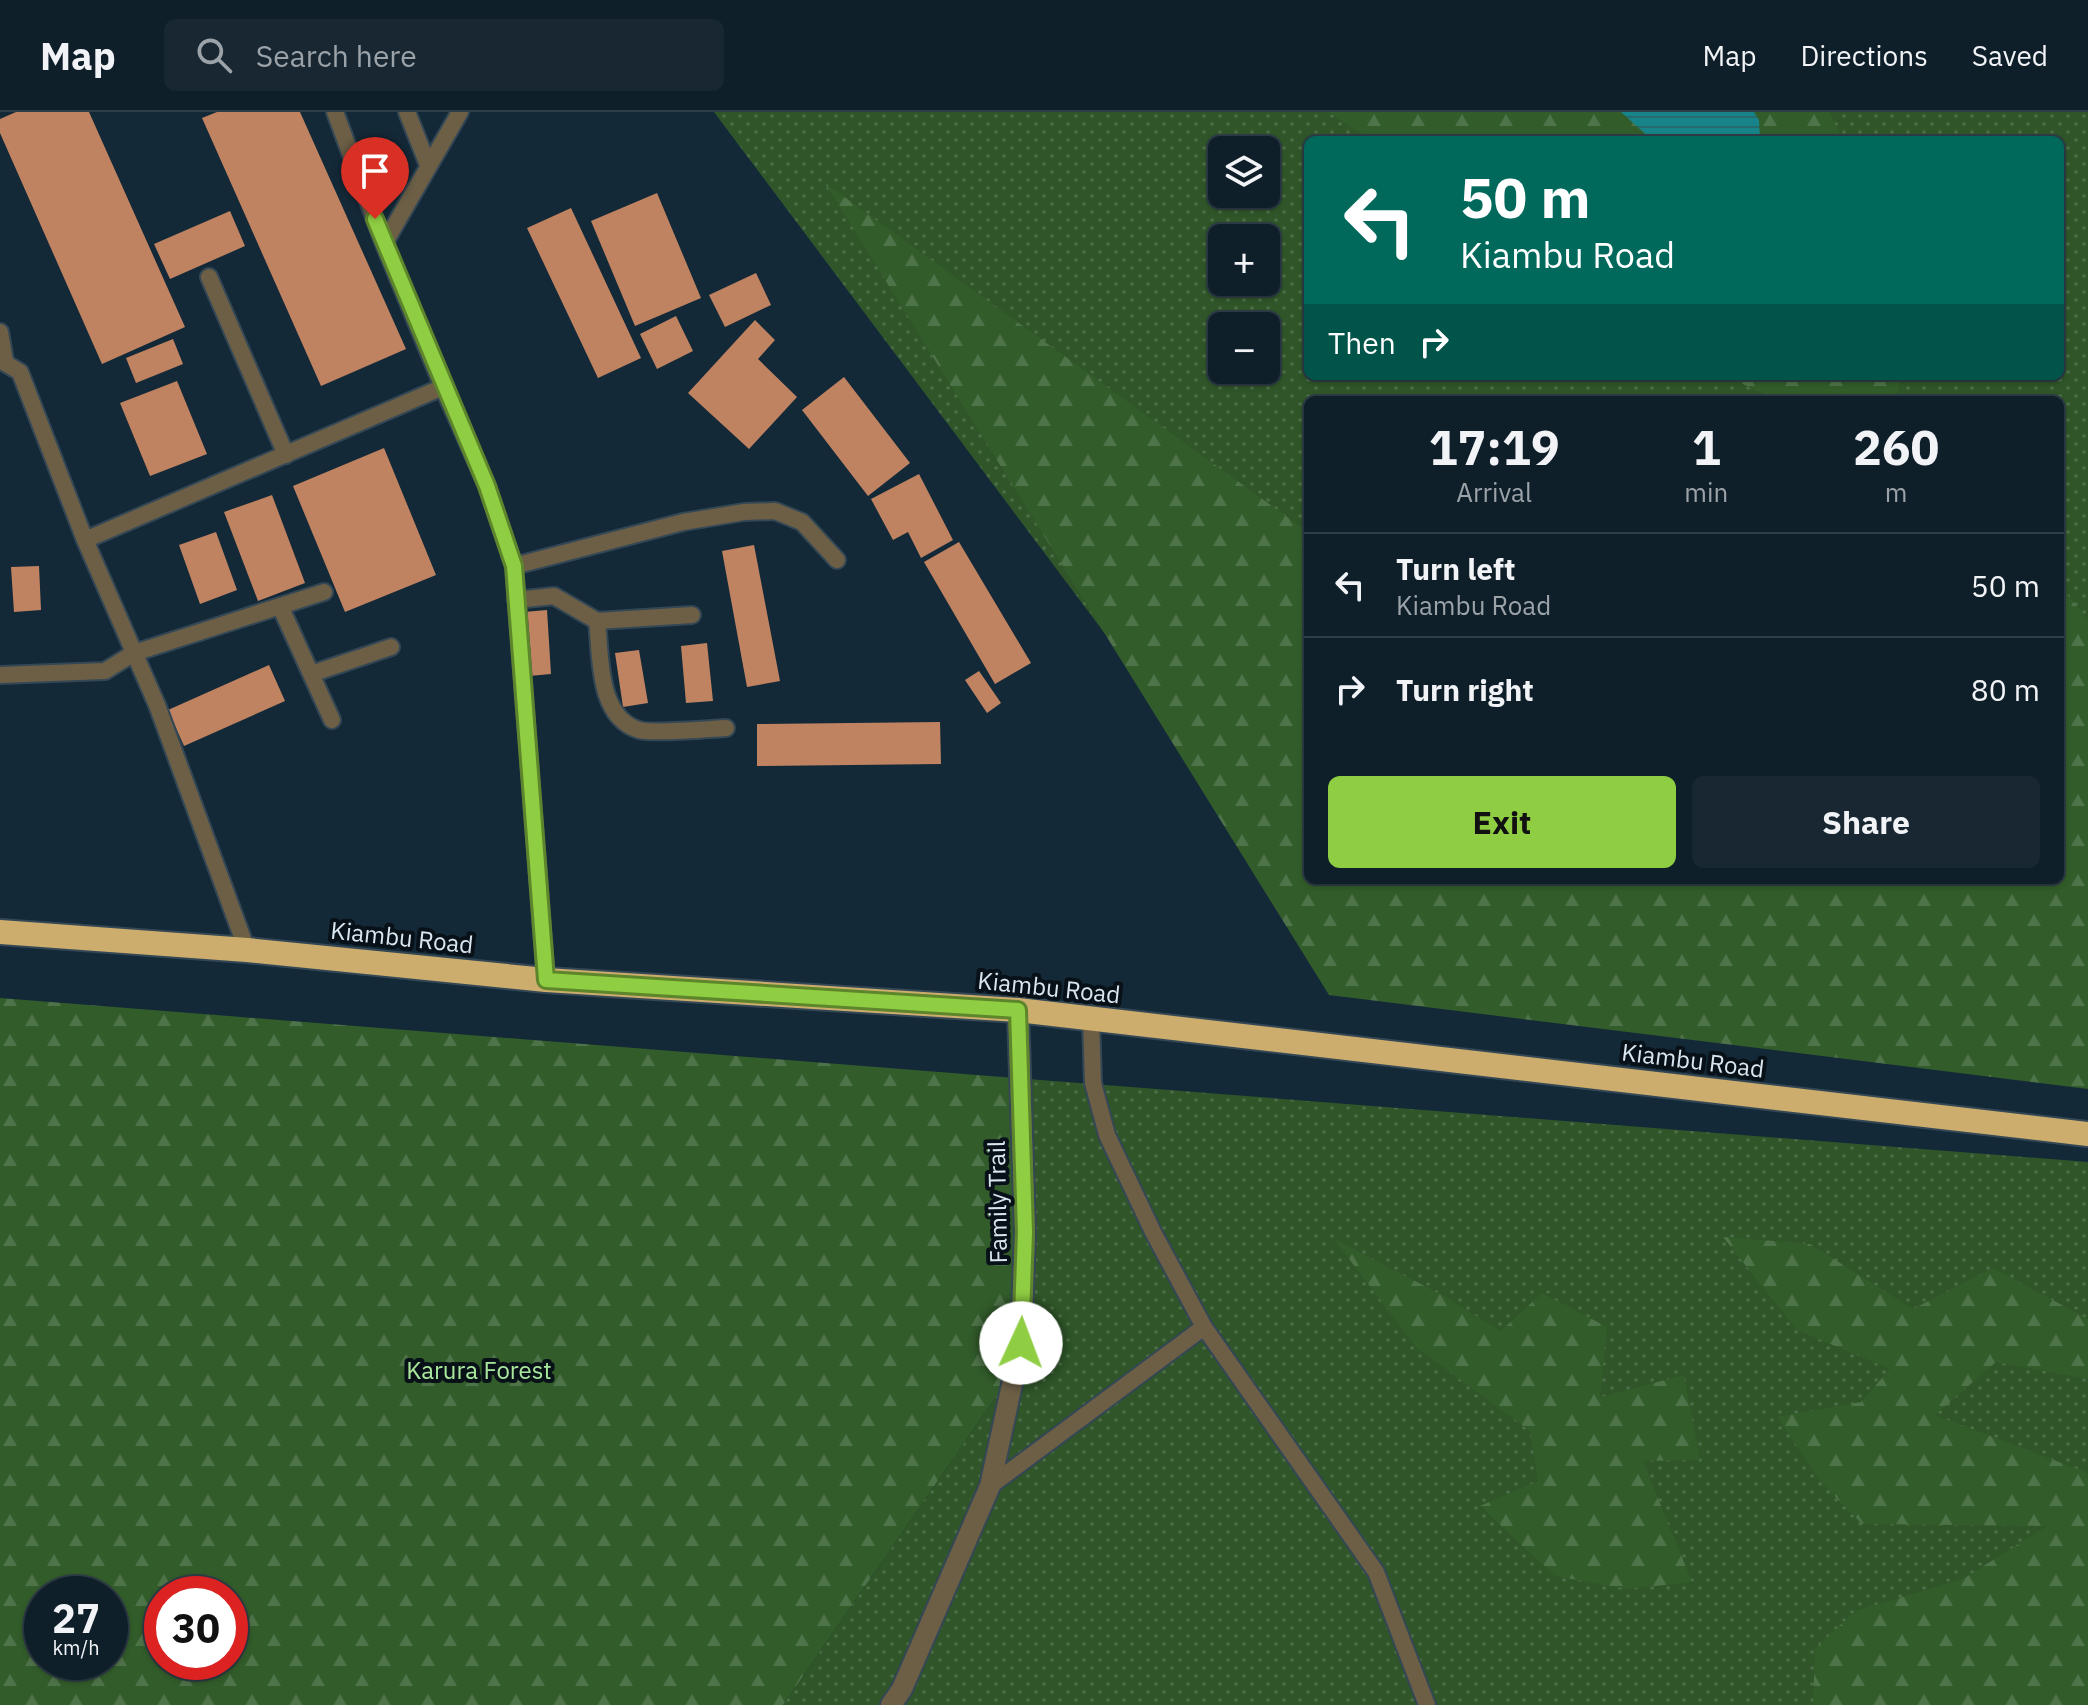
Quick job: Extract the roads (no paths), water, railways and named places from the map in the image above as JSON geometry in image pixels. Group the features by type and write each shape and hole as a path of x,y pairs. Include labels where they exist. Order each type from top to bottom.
{"highway":[{"name":"Kiambu Road","path":"0,932 247,950 546,980 1018,1010 2088,1134"}],"street":[{"name":"Family Trail","path":"899,1700 990,1486 1021,1343 1025,1232 1018,1010"}],"lane":[{"path":"335,112 384,244 487,486 514,566 546,980"},
{"path":"407,112 428,165"},
{"path":"384,244 460,112"},
{"path":"209,277 286,455"},
{"path":"0,332 2,360 20,372 85,540 157,705 247,950"},
{"path":"85,540 443,387"},
{"path":"514,566 683,522 744,512 775,511 802,522 837,560"},
{"path":"0,675 105,671 134,653 324,592"},
{"path":"516,600 554,596 597,621 692,615"},
{"path":"280,606 332,720"},
{"path":"597,621 605,693 619,716 639,731 726,728"},
{"path":"311,674 391,647"},
{"path":"1091,1020 1093,1083 1107,1135 1153,1232 1204,1327 1376,1572 1427,1705"},
{"path":"990,1486 1204,1327"}],"park label":[{"name":"Karura Forest","path":"479,1370"}]}
